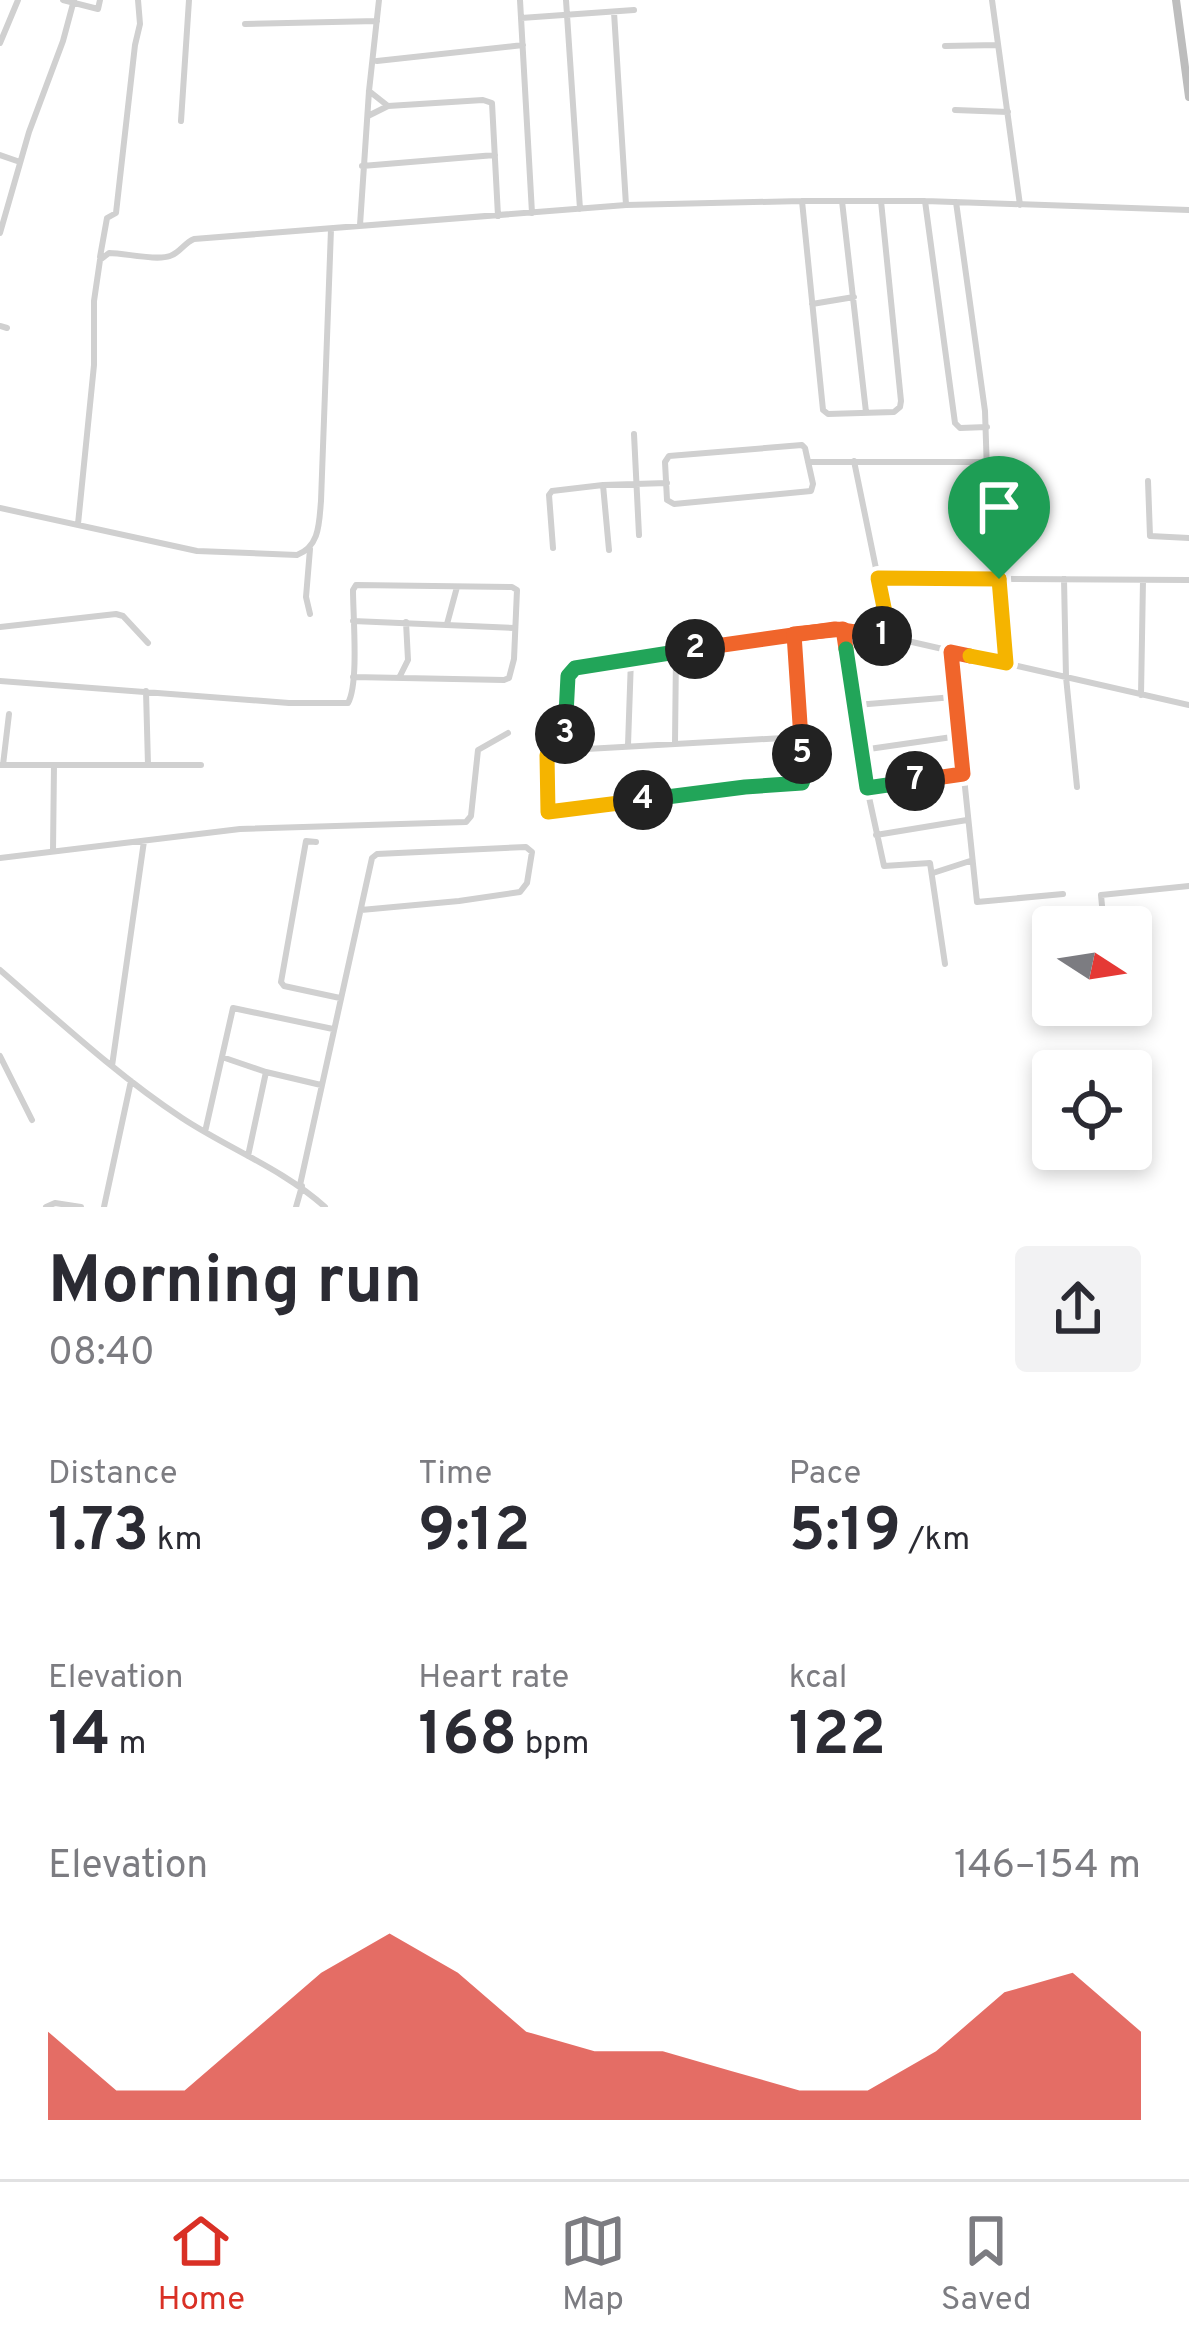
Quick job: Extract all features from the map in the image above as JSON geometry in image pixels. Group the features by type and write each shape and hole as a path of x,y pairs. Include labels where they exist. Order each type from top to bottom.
{"main road":[{"path":"1176,0 1186,44 1189,97"}],"street":[{"path":"0,43 18,0"},
{"path":"63,0 98,9 100,0"},
{"path":"78,524 94,364 94,301 106,218 116,213 140,24 138,0"},
{"path":"181,121 189,0"},
{"path":"360,225 379,0"},
{"path":"520,0 532,213"},
{"path":"566,0 580,209"},
{"path":"992,0 1020,205"},
{"path":"0,233 74,1"},
{"path":"521,18 634,10"},
{"path":"614,12 626,206"},
{"path":"245,24 376,21"},
{"path":"376,61 523,45"},
{"path":"945,46 998,45"},
{"path":"369,91 388,106"},
{"path":"368,116 388,106 492,103 498,215"},
{"path":"955,110 1008,112"},
{"path":"0,155 20,162"},
{"path":"362,166 495,155"},
{"path":"802,201 824,413 866,414 894,412 902,401 881,201"},
{"path":"842,201 866,414"},
{"path":"100,260 109,253 171,256 194,239 626,206 925,201 1189,210"},
{"path":"925,201 956,423 960,428 987,427"},
{"path":"956,202 987,427 988,504 1006,663"},
{"path":"310,614 306,597 310,549 319,525 331,229"},
{"path":"812,304 854,298"},
{"path":"634,434 639,536"},
{"path":"802,445 808,462 811,491 674,504 668,500 665,462 669,456 802,445"},
{"path":"854,461 890,637"},
{"path":"808,462 987,462"},
{"path":"1148,481 1150,536 1189,538"},
{"path":"553,548 550,492 667,483"},
{"path":"603,485 609,550"},
{"path":"0,508 220,554 297,555 310,549"},
{"path":"878,578 1189,580"},
{"path":"1064,579 1066,677 1077,787"},
{"path":"1141,695 1143,580"},
{"path":"0,681 348,704 354,693 353,676 353,590 356,585 515,588 511,674 504,680 353,676"},
{"path":"447,624 457,587"},
{"path":"0,627 119,615 148,643"},
{"path":"353,621 514,628"},
{"path":"400,677 408,660 406,622"},
{"path":"843,629 867,788 885,867 927,861 932,866 945,964"},
{"path":"564,750 572,670 843,629 1189,705"},
{"path":"794,634 804,778 802,783 547,810 547,755 551,751 800,737"},
{"path":"675,743 676,652"},
{"path":"951,652 976,897 981,904 1063,894"},
{"path":"628,746 632,659"},
{"path":"146,691 148,765"},
{"path":"856,705 955,697"},
{"path":"9,714 2,765 201,765"},
{"path":"0,858 240,829 466,822 471,816 478,750 508,733"},
{"path":"862,750 959,736"},
{"path":"52,852 54,765"},
{"path":"867,788 963,774"},
{"path":"876,835 967,820"},
{"path":"112,1066 144,841"},
{"path":"316,842 306,841 281,982 340,998"},
{"path":"296,1207 333,1029 373,858 377,854 526,847 532,852 527,883 520,892 361,910"},
{"path":"933,873 972,861"},
{"path":"1102,906 1101,895 1189,886"},
{"path":"1,972 131,1081 206,1132 301,1186 325,1207"},
{"path":"206,1132 229,1015 236,1007 333,1029"},
{"path":"0,1056 32,1120"},
{"path":"222,1057 321,1085"},
{"path":"248,1156 266,1072"},
{"path":"104,1207 131,1081"},
{"path":"46,1207 55,1202 81,1207"}],"route":[{"path":"999,579 878,578 890,637 843,629 835,629 794,634 745,641 575,668 568,676 564,750 547,755 547,810 802,783 794,634 835,629 843,629 867,788 963,774 951,652 1006,663 999,579"}]}
